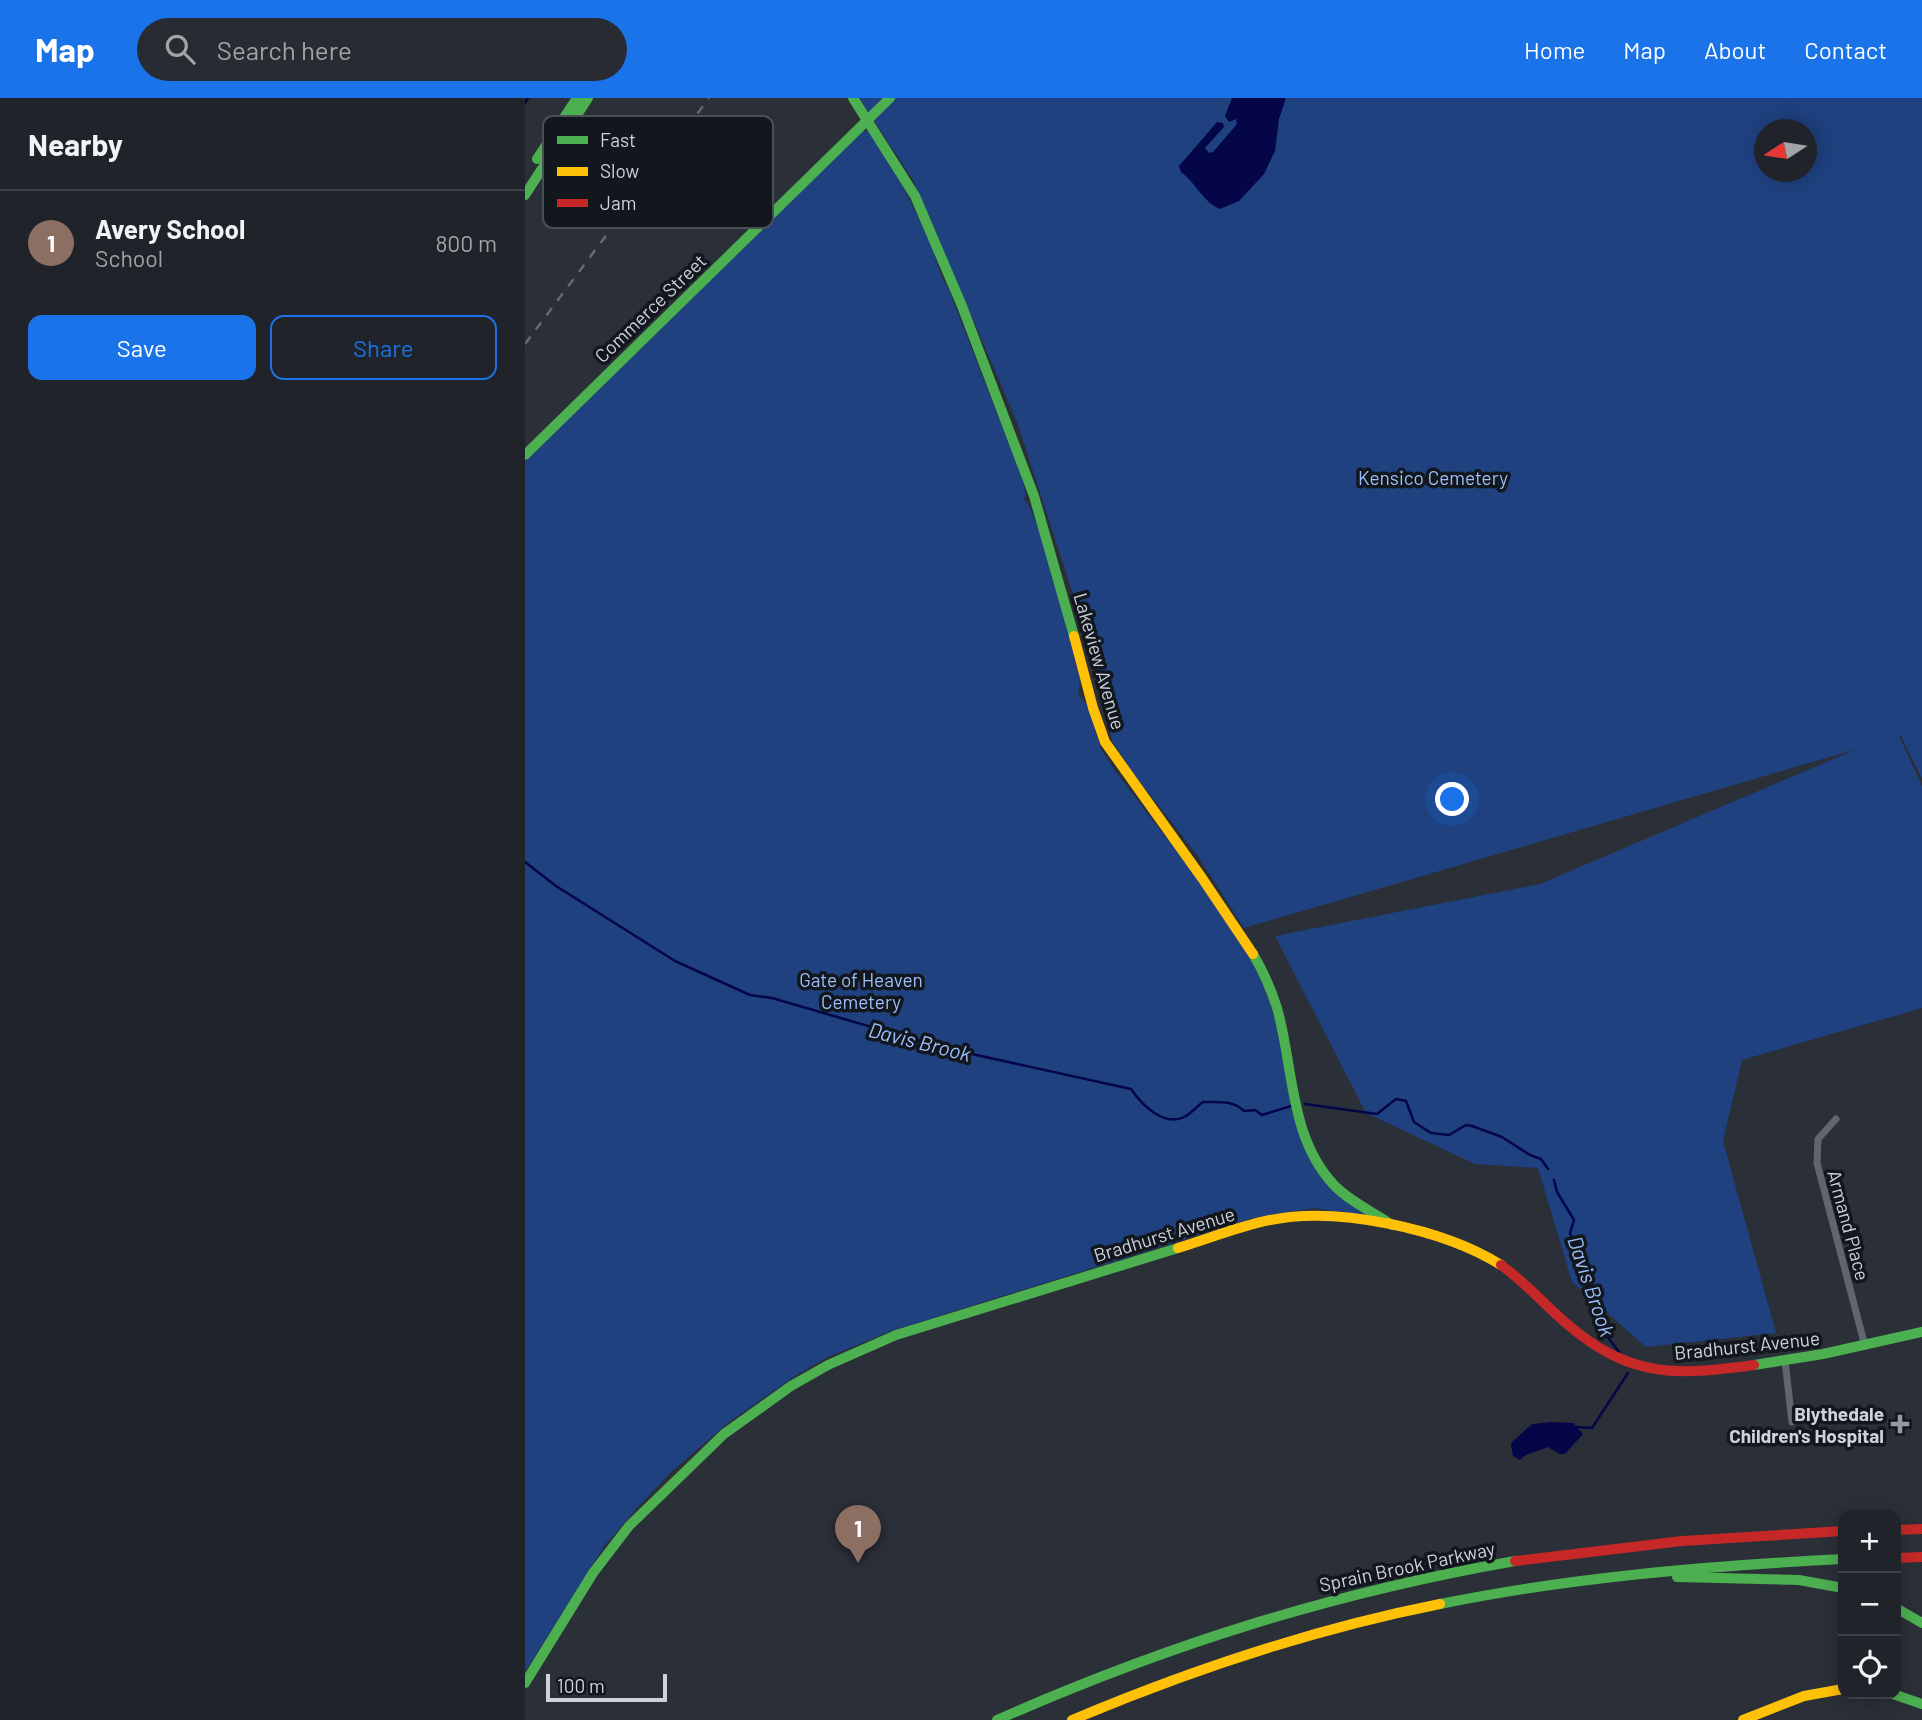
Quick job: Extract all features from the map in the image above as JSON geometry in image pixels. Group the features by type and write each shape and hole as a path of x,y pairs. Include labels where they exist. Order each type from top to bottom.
{"main road":[{"path":"565,116 577,98"},
{"path":"576,116 588,98"},
{"name":"Lakeview Avenue","path":"853,98 901,171 924,214 1025,470 1105,742 1115,760 1204,880 1268,982 1282,1029 1302,1131 1313,1157 1343,1193 1392,1225"},
{"name":"Commerce Street","path":"773,211 890,98"},
{"path":"525,179 543,151"},
{"path":"525,195 543,167"},
{"name":"Commerce Street","path":"525,455 756,228"},
{"name":"Bradhurst Avenue","path":"525,1683 593,1573 644,1510 724,1434 791,1386 828,1365 896,1335 1269,1220 1308,1216 1392,1225 1460,1242 1485,1254 1511,1273 1592,1345 1641,1368 1690,1372 1786,1361 1922,1332"},
{"path":"1901,1530 1922,1529"},
{"name":"Sprain Brook Parkway","path":"997,1720 1098,1677 1216,1634 1406,1582 1511,1562 1604,1549 1704,1539 1838,1531"},
{"path":"1901,1558 1922,1557"},
{"path":"1072,1720 1201,1670 1339,1627 1468,1598 1620,1575 1838,1559"},
{"path":"1620,1575 1798,1580 1838,1587"},
{"path":"1901,1611 1922,1623"},
{"path":"1743,1720 1794,1699 1838,1689"},
{"path":"1901,1697 1922,1704"}],"street":[{"name":"Armand Place","path":"1836,1119 1818,1139 1817,1163 1865,1346"},
{"path":"1786,1361 1792,1422"}],"green space":[{"name":"Kensico Cemetery","path":"859,98 1922,98 1922,779 1899,736 1922,786 1922,1008 1742,1060 1723,1141 1776,1333 1646,1347 1572,1282 1538,1168 1475,1164 1366,1113 1275,936 1540,884 1857,749 1244,928 1198,856 1132,772 1112,741 1100,677 1017,422 913,180"},
{"name":"Gate of Heaven Cemetery","path":"862,131 869,131 903,187 931,243 941,276 1021,475 1026,494 1024,499 1031,510 1047,554 1063,613 1080,679 1078,695 1086,703 1102,751 1212,899 1246,952 1271,1005 1295,1122 1305,1149 1319,1173 1339,1195 1366,1212 1366,1217 1314,1208 1253,1218 891,1331 828,1357 798,1374 729,1422 670,1473 605,1545 525,1672 525,461 763,228 773,228 773,218"}],"shaded area":[{"path":"1232,98 1286,98 1279,119 1275,151 1264,174 1239,201 1220,209 1204,197 1181,172 1179,166 1217,122 1223,123 1224,127 1205,148 1209,153 1213,152 1237,124 1236,119 1229,122 1225,116"},
{"path":"1573,1423 1583,1434 1565,1454 1548,1447 1520,1460 1513,1456 1512,1442 1532,1424"}],"waterway":[{"name":"Davis Brook","path":"525,103 528,98"},
{"name":"Davis Brook","path":"525,862 556,886 675,961 750,995 772,998 940,1047 1131,1089 1147,1108 1169,1119 1184,1117 1203,1102 1230,1103 1244,1111 1255,1110 1262,1115 1291,1106"},
{"name":"Davis Brook","path":"1305,1104 1377,1114 1396,1099 1406,1101 1414,1122 1431,1133 1449,1135 1466,1125 1472,1126 1502,1137 1541,1159 1548,1169"},
{"name":"Davis Brook","path":"1554,1180 1557,1192 1574,1220 1570,1233 1607,1336 1619,1352"},
{"name":"Davis Brook","path":"1577,1427 1592,1428 1628,1373"}],"railway":[{"path":"696,116 709,98"},
{"path":"525,344 612,228"}],"traffic: fast":[{"path":"565,116 577,98"},
{"path":"576,116 588,98"},
{"path":"853,98 915,196 962,306 1034,496 1074,636"},
{"path":"773,212 890,98"},
{"path":"537,159 543,150"},
{"path":"525,195 543,167"},
{"path":"525,455 757,228"},
{"path":"1253,954 1267,980 1277,1008 1301,1124 1319,1166 1340,1191 1392,1225"},
{"path":"525,1683 593,1573 629,1526 724,1434 791,1386 828,1365 896,1335 1178,1248"},
{"path":"1754,1365 1823,1354 1922,1332"},
{"path":"1440,1604 1641,1574 1838,1559"},
{"path":"997,1720 1124,1668 1251,1624 1381,1589 1515,1561"},
{"path":"1677,1577 1799,1580 1838,1587"},
{"path":"1901,1611 1922,1623"},
{"path":"1901,1697 1922,1704"}],"traffic: slow":[{"path":"1074,636 1105,742 1253,954"},
{"path":"1178,1248 1270,1220 1297,1216 1327,1216 1420,1231 1477,1252 1501,1265"},
{"path":"1072,1720 1162,1684 1253,1653 1346,1626 1440,1604"},
{"path":"1743,1720 1804,1696 1838,1690"}],"traffic: jam":[{"path":"1501,1265 1589,1341 1632,1363 1676,1371 1754,1365"},
{"path":"1901,1530 1922,1529"},
{"path":"1515,1561 1682,1541 1838,1531"},
{"path":"1901,1558 1922,1557"}],"place":[{"name":"Blythedale Children's Hospital","path":"1900,1424"},
{"name":"Avery School","path":"858,1563"}]}
